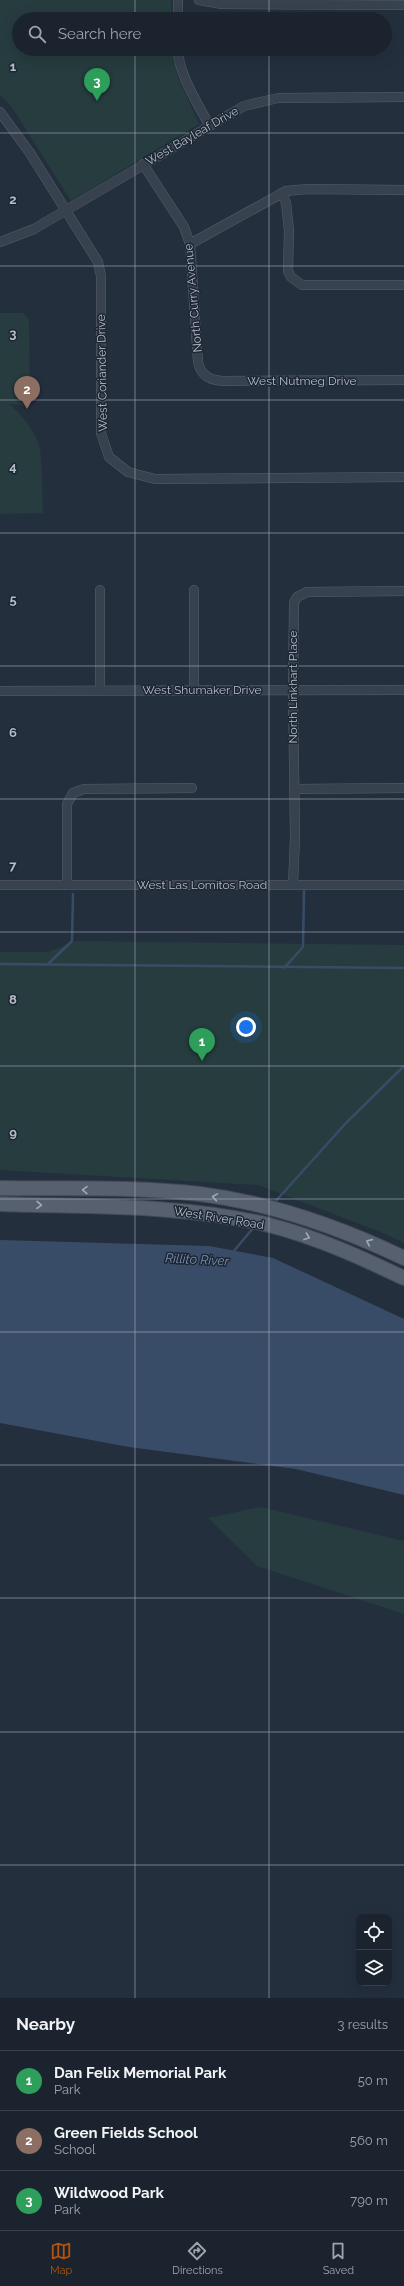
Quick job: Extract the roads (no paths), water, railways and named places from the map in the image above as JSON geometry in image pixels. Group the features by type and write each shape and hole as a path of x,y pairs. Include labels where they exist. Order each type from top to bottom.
{"main road":[{"name":"West River Road","path":"0,1188 155,1191 200,1194 281,1211 347,1233 404,1258"},
{"name":"West River Road","path":"0,1204 132,1208 196,1212 238,1219 269,1226 345,1250 404,1278"}],"street":[{"path":"178,0 178,12"},
{"path":"199,0 222,4 339,2 404,5"},
{"path":"178,56 190,89 209,125"},
{"name":"West Bayleaf Drive","path":"0,242 34,229 209,125 244,106 278,98 404,97"},
{"name":"West Coriander Drive","path":"0,112 30,153 98,262 101,276 101,433 109,457 128,472 155,479 404,477"},
{"name":"North Curry Avenue","path":"143,164 184,227 190,244 198,362 201,375"},
{"path":"190,244 282,193 308,189 404,190"},
{"path":"282,193 286,202 289,230 288,271 291,281 302,285 404,285"},
{"name":"West Nutmeg Drive","path":"201,375 210,379 223,381 404,380"},
{"path":"100,590 100,690"},
{"path":"194,590 194,690"},
{"name":"North Linkhart Place","path":"293,886 293,609 295,594 315,592 404,591"},
{"name":"West Shumaker Drive","path":"0,691 404,690"},
{"path":"67,885 67,804 69,793 84,789 192,788"},
{"path":"294,789 404,788"},
{"name":"West Las Lomitos Road","path":"0,886 404,885"}],"water":[{"name":"Rillito River","path":"0,1240 209,1246 273,1258 404,1319 404,1495 296,1469 129,1447 0,1423"}],"waterway":[{"path":"284,968 303,947 304,891"},
{"path":"48,964 72,941 73,894"},
{"path":"0,964 404,968"},
{"path":"274,1203 346,1123 404,1066"},
{"name":"Rillito River","path":"233,1252 254,1227"}],"place":[{"name":"Wildwood Park","path":"97,101"},
{"name":"Green Fields School","path":"27,409"},
{"name":"Dan Felix Memorial Park","path":"202,1061"}]}
